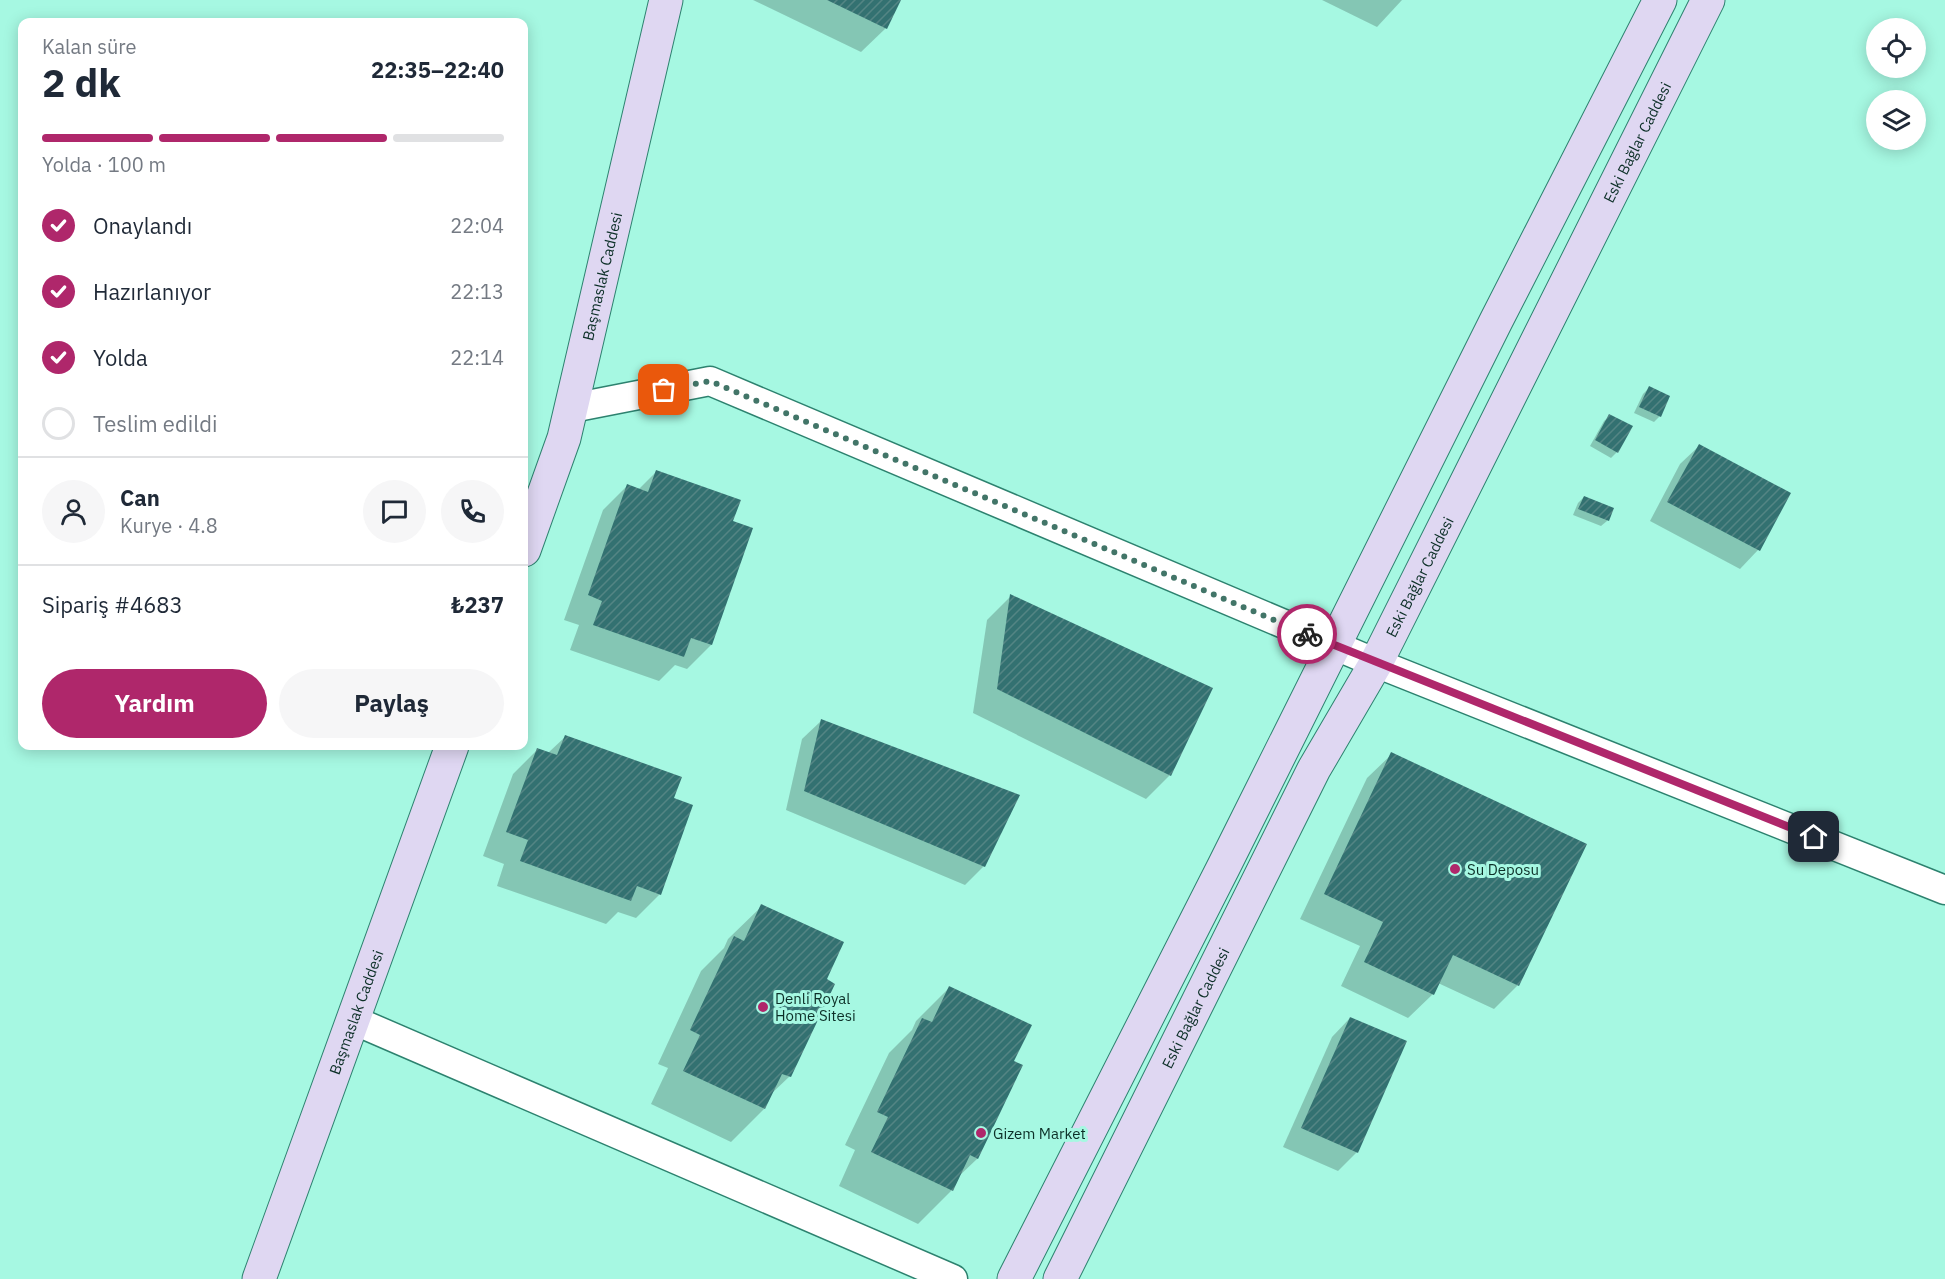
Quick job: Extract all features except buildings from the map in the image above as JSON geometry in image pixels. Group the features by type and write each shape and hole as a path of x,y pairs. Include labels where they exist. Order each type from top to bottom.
{"street":[{"name":"Başmaslak Caddesi","path":"528,539 564,438 572,408 666,0"},
{"path":"1014,1279 1660,0"},
{"name":"Eski Bağlar Caddesi","path":"1060,1279 1314,769 1376,663 1708,0"},
{"path":"572,408 710,381 1376,663 1945,890"},
{"name":"Başmaslak Caddesi","path":"259,1279 451,750"},
{"path":"352,1020 953,1279"}],"way so far":[{"path":"664,390 710,381 1307,634"}],"place":[{"name":"Su Deposu","path":"1455,869"},
{"name":"Denli Royal Home Sitesi","path":"763,1007"},
{"name":"Gizem Market","path":"981,1133"}],"route":[{"path":"1307,634 1814,837"}]}
